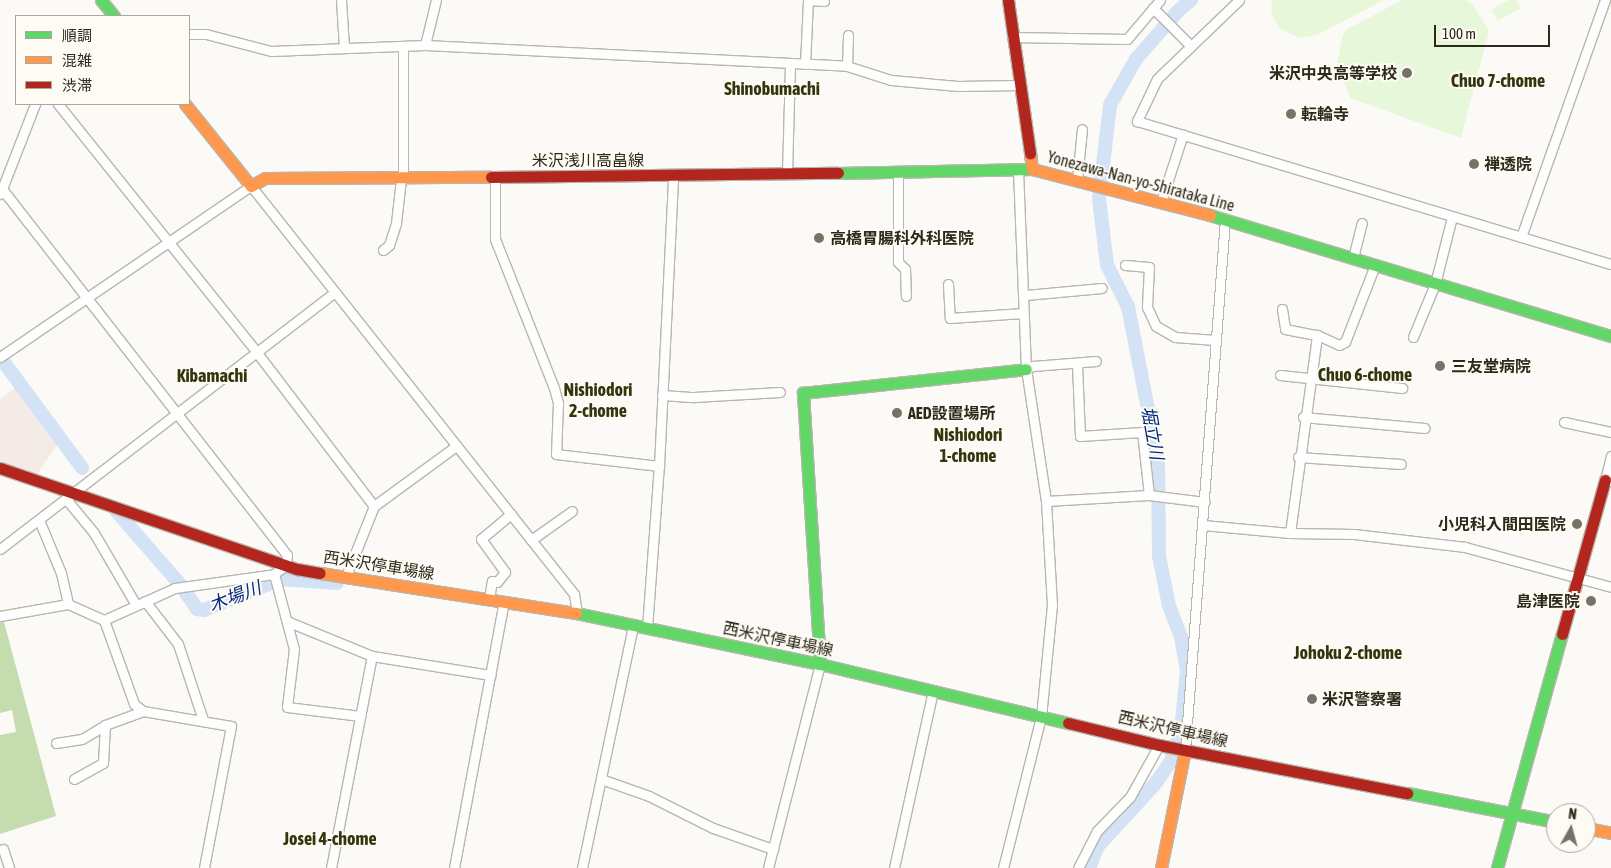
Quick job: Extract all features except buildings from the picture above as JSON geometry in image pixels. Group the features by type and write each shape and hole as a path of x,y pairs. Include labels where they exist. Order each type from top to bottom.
{"main road":[{"path":"101,0 113,15"},
{"name":"Yonezawa-Nan-yo-Shirataka Line","path":"1008,0 1032,169 1108,187 1225,219 1611,336"},
{"path":"186,105 251,186"},
{"name":"米沢浅川高畠線","path":"251,186 265,178 1018,172 1032,169"},
{"path":"820,664 803,393 1026,369"},
{"name":"西米沢停車場線","path":"0,468 69,496 286,565 504,602 577,612 820,664 1159,745 1546,820"},
{"path":"1498,868 1541,705 1608,480"},
{"path":"1161,868 1183,750"},
{"path":"1596,830 1611,833"}],"street":[{"path":"341,0 344,48"},
{"path":"425,45 436,0"},
{"path":"804,64 808,0 824,1"},
{"path":"1012,37 1127,39 1140,28 1160,0"},
{"path":"1238,0 1157,79 1137,121 1611,264"},
{"path":"1521,237 1605,0"},
{"path":"1154,9 1190,45"},
{"path":"190,34 206,34 271,51 425,45 847,66 891,80 967,86 1020,85"},
{"path":"847,66 848,35"},
{"path":"383,250 389,245 396,223 402,178 403,46"},
{"path":"787,173 790,63"},
{"path":"36,105 1,192 287,555 286,565 274,574 175,588 104,620"},
{"path":"59,105 258,354 374,506"},
{"path":"1079,180 1082,129"},
{"path":"1161,202 1182,134"},
{"path":"898,172 898,262 905,269 906,296"},
{"path":"1003,868 1041,717 1052,605 1046,501 1026,369 1023,313 1026,295 1018,172"},
{"path":"647,628 659,466 673,176"},
{"path":"495,177 495,239 554,388 558,403 556,454 659,466"},
{"path":"1,356 251,186 574,594 577,612"},
{"path":"1413,337 1435,284 1452,216"},
{"path":"1183,750 1205,502 1225,219"},
{"path":"1353,258 1362,224"},
{"path":"1125,264 1149,267 1148,307 1156,326 1175,337 1216,340"},
{"path":"1282,309 1285,329 1317,335 1339,345 1345,342 1375,265"},
{"path":"948,284 950,318 1023,313"},
{"path":"1026,295 1102,288"},
{"path":"0,549 175,414 258,354 334,293"},
{"path":"1290,533 1303,417 1317,335"},
{"path":"1026,369 1033,366 1096,361"},
{"path":"1076,364 1080,436 1142,432 1149,495"},
{"path":"1280,375 1402,388"},
{"path":"662,395 694,398 780,392"},
{"path":"1303,417 1425,428"},
{"path":"1564,422 1611,432"},
{"path":"346,576 374,506 456,446"},
{"path":"1608,480 1611,456"},
{"path":"1298,457 1401,464"},
{"path":"1046,501 1149,495 1205,502"},
{"path":"69,496 94,533 136,605"},
{"path":"531,540 572,511"},
{"path":"489,599 492,581 497,582 506,572 481,539 511,514"},
{"path":"39,520 61,573 68,604"},
{"path":"1203,524 1290,533 1354,534 1465,547 1578,580 1611,587"},
{"path":"274,574 281,602 289,622 294,648 287,707 360,716"},
{"path":"145,601 178,644 203,720"},
{"path":"454,868 504,602"},
{"path":"0,616 68,604 104,620 134,704 143,711"},
{"path":"289,622 372,656 490,675"},
{"path":"582,868 633,624"},
{"path":"331,868 372,656"},
{"path":"768,868 820,664"},
{"path":"894,868 933,691"},
{"path":"56,744 82,739 105,725 143,711 232,726 204,868"},
{"path":"74,778 103,763 105,725"},
{"path":"1078,868 1097,831 1130,797 1159,745"},
{"path":"601,779 649,796 713,828 773,849"},
{"path":"3,849 9,868"}],"shaded area":[{"path":"18,386 60,441 37,474 0,461 0,399"}],"green space":[{"path":"1272,0 1384,0 1317,35 1299,38 1279,28 1271,12"},
{"name":"米沢中央高等学校","path":"1402,0 1466,0 1473,5 1489,31 1461,138 1350,98 1337,63 1343,35 1346,30"},
{"path":"1508,0 1516,0 1521,8 1498,21 1491,10"},
{"path":"0,618 4,622 56,816 0,834 0,735 16,732 12,710 0,713"}],"waterway":[{"name":"堀立川","path":"1089,868 1098,846 1155,784 1171,761 1181,731 1187,671 1181,637 1169,606 1159,556 1158,460 1128,307 1107,265 1099,199 1110,105 1136,59 1179,10 1191,0"},
{"name":"木場川","path":"0,357 82,468"},
{"name":"木場川","path":"117,512 179,583 197,609 204,610 281,579 337,583"}],"traffic: fast":[{"path":"101,0 113,15"},
{"path":"838,173 1032,169"},
{"path":"1210,215 1611,336"},
{"path":"820,664 803,393 1026,369"},
{"path":"576,613 820,664 1068,723"},
{"path":"1497,868 1562,634"},
{"path":"1407,793 1546,820"}],"traffic: slow":[{"path":"186,105 251,186 265,178 491,177"},
{"path":"1030,153 1032,169 1210,215"},
{"path":"320,573 576,613"},
{"path":"1161,868 1185,750"},
{"path":"1596,830 1611,833"}],"traffic: jam":[{"path":"1008,0 1030,153"},
{"path":"491,177 838,173"},
{"path":"0,468 297,569 320,573"},
{"path":"1562,634 1605,480"},
{"path":"1068,723 1159,745 1407,793"}],"place":[{"name":"米沢中央高等学校","path":"1407,73"},
{"name":"転輪寺","path":"1291,114"},
{"name":"禅透院","path":"1474,164"},
{"name":"高橋胃腸科外科医院","path":"819,238"},
{"name":"三友堂病院","path":"1440,366"},
{"name":"AED設置場所","path":"897,413"},
{"name":"小児科入間田医院","path":"1577,524"},
{"name":"島津医院","path":"1591,601"},
{"name":"米沢警察署","path":"1312,699"}],"district":[{"name":"Chuo 7-chome","path":"1498,81"},
{"name":"Shinobumachi","path":"772,89"},
{"name":"Chuo 6-chome","path":"1365,375"},
{"name":"Kibamachi","path":"212,376"},
{"name":"Nishiodori 2-chome","path":"598,401"},
{"name":"Nishiodori 1-chome","path":"968,446"},
{"name":"Johoku 2-chome","path":"1348,653"},
{"name":"Josei 4-chome","path":"330,839"}]}
